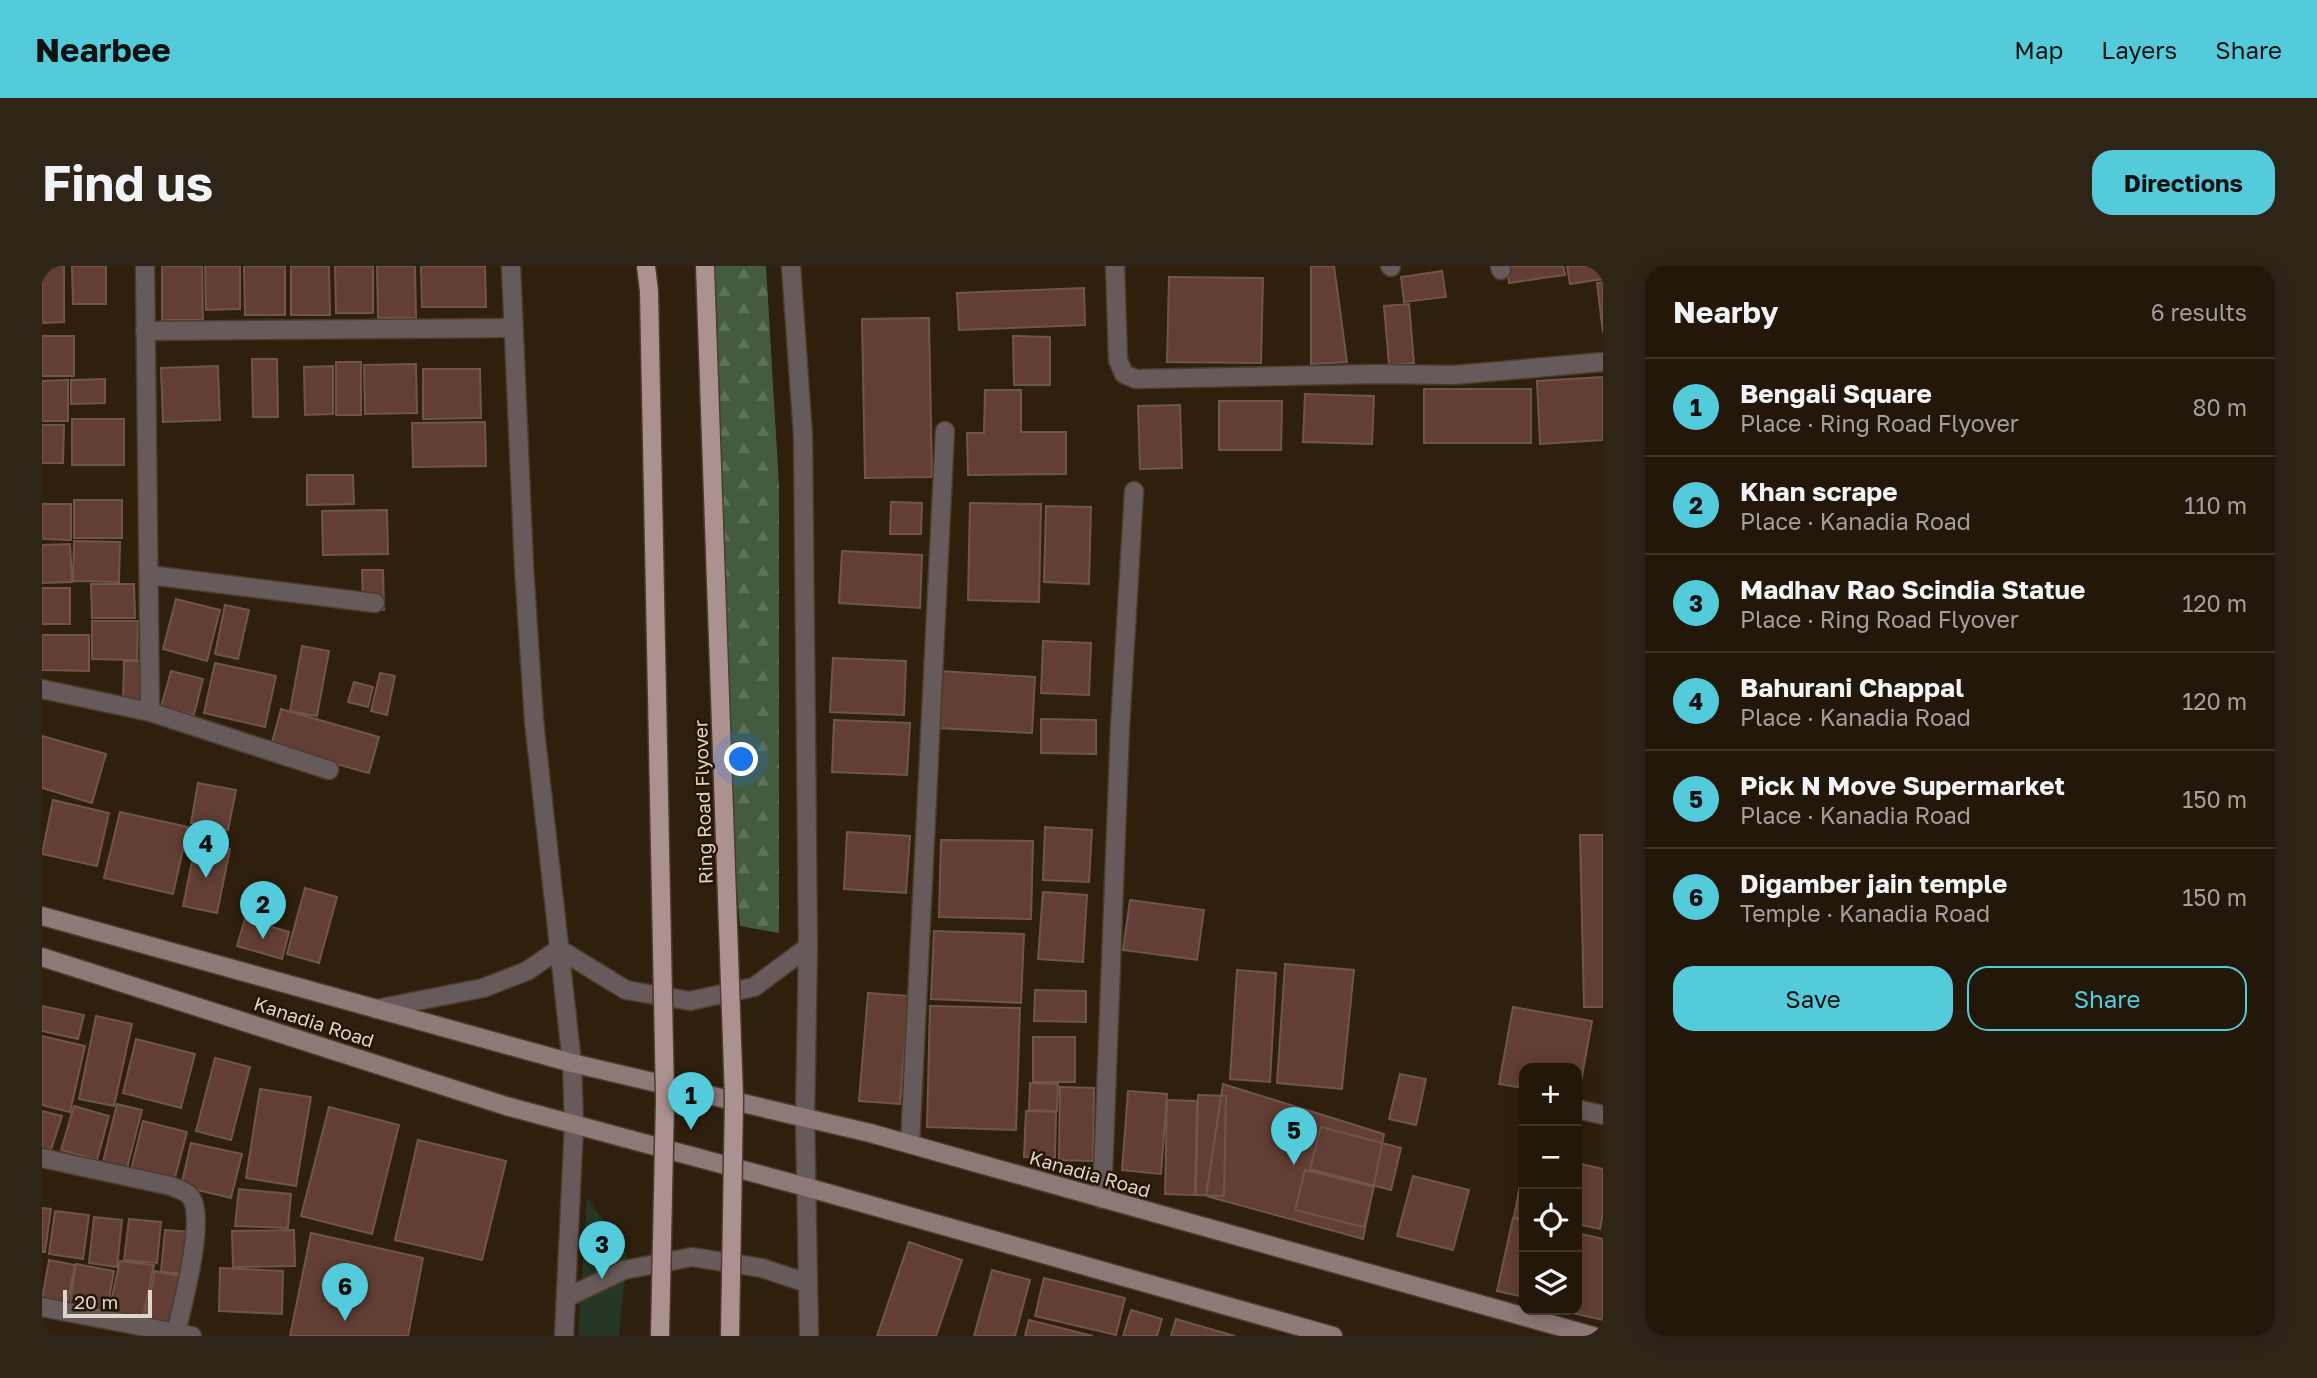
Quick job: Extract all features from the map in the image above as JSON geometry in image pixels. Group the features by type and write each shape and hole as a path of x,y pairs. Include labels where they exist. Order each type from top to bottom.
{"main road":[{"path":"646,266 649,305 665,1099 660,1336"},
{"name":"Ring Road Flyover","path":"705,266 734,1098 730,1336"},
{"name":"Kanadia Road","path":"42,916 572,1063 911,1144 1593,1336"},
{"name":"Kanadia Road","path":"42,957 506,1106 806,1187 1333,1336"}],"street":[{"path":"145,266 150,712"},
{"path":"511,266 524,567 534,721 572,1063 573,1125 564,1336"},
{"path":"791,266 803,436 808,947 805,1117 809,1336"},
{"path":"1115,266 1118,360 1124,374 1136,379 1454,375 1603,362"},
{"path":"145,331 513,328"},
{"path":"911,1144 944,431"},
{"path":"1102,1199 1120,727 1134,491"},
{"path":"149,575 375,603"},
{"path":"42,689 150,712 329,770"},
{"path":"559,949 625,990 690,1001 754,987 808,947"},
{"path":"376,1009 483,988 527,971 559,949"},
{"path":"1582,1111 1603,1115"},
{"path":"42,1157 171,1186 190,1195 195,1206 197,1232 184,1335 42,1307"},
{"path":"566,1298 624,1270 692,1257 762,1268 807,1283"}],"green space":[{"path":"699,266 766,266 779,486 779,933 740,926 720,687"},
{"path":"587,1198 627,1254 619,1336 578,1336"}],"building":[{"path":"42,266 64,266 64,322 42,323"},
{"path":"72,266 106,266 106,304 73,304"},
{"path":"162,266 202,266 203,320 162,320"},
{"path":"205,266 240,266 240,309 206,310"},
{"path":"244,266 285,266 285,315 245,315"},
{"path":"291,266 329,266 330,315 291,315"},
{"path":"335,266 373,266 373,313 336,313"},
{"path":"377,266 415,266 416,318 378,318"},
{"path":"421,266 485,266 486,307 422,307"},
{"path":"1311,266 1334,266 1347,362 1311,364"},
{"path":"1507,266 1563,266 1565,275 1509,283"},
{"path":"1567,266 1603,266 1603,279 1570,284"},
{"path":"1442,271 1446,297 1404,302 1401,277"},
{"path":"1169,277 1263,278 1261,363 1167,362"},
{"path":"1603,282 1603,333 1597,283"},
{"path":"1084,288 1085,325 959,330 957,293"},
{"path":"1409,304 1414,363 1389,365 1384,306"},
{"path":"929,318 932,477 865,478 862,319"},
{"path":"42,336 74,336 74,376 42,376"},
{"path":"1013,336 1050,337 1050,385 1014,385"},
{"path":"252,359 277,359 278,417 253,417"},
{"path":"336,362 361,362 361,415 336,415"},
{"path":"416,364 417,413 365,414 364,365"},
{"path":"218,366 220,420 163,422 161,368"},
{"path":"333,366 333,414 305,415 304,367"},
{"path":"423,369 480,369 481,418 423,419"},
{"path":"1603,377 1603,440 1540,444 1537,381"},
{"path":"105,379 105,403 71,404 71,380"},
{"path":"68,380 68,421 42,421 42,381"},
{"path":"1424,389 1531,389 1531,443 1424,443"},
{"path":"985,390 1021,390 1021,432 1066,432 1066,474 968,475 967,433 984,433"},
{"path":"1305,394 1374,396 1372,444 1303,442"},
{"path":"1219,401 1282,401 1281,450 1219,450"},
{"path":"1180,405 1182,468 1140,469 1138,406"},
{"path":"72,419 124,419 124,465 72,465"},
{"path":"485,422 486,466 413,467 412,423"},
{"path":"42,425 64,425 63,463 42,463"},
{"path":"307,475 353,475 354,504 307,505"},
{"path":"74,500 122,500 122,538 74,538"},
{"path":"891,502 922,503 921,534 890,534"},
{"path":"970,503 1041,504 1039,602 968,600"},
{"path":"42,504 71,504 71,540 42,539"},
{"path":"1046,506 1091,507 1089,584 1044,582"},
{"path":"387,510 388,554 323,555 322,511"},
{"path":"74,541 120,542 119,582 73,581"},
{"path":"70,544 72,582 42,583 42,545"},
{"path":"842,551 922,555 920,608 839,603"},
{"path":"362,570 383,570 384,610 363,610"},
{"path":"91,584 134,584 135,618 92,618"},
{"path":"42,588 70,588 70,624 42,624"},
{"path":"176,599 220,610 207,661 163,649"},
{"path":"225,605 249,610 238,659 215,654"},
{"path":"92,621 138,621 137,660 92,659"},
{"path":"42,635 89,635 89,671 42,670"},
{"path":"1043,641 1091,643 1089,695 1041,693"},
{"path":"302,646 329,651 317,716 290,711"},
{"path":"833,658 906,661 904,715 830,712"},
{"path":"124,661 144,661 143,703 123,703"},
{"path":"215,663 276,676 265,727 204,713"},
{"path":"171,671 203,679 194,715 161,707"},
{"path":"940,671 1035,677 1032,733 937,728"},
{"path":"380,673 395,676 387,715 371,711"},
{"path":"354,682 373,687 368,707 348,702"},
{"path":"281,709 379,737 369,773 271,746"},
{"path":"1041,719 1096,720 1096,754 1041,753"},
{"path":"834,720 910,723 907,775 832,772"},
{"path":"42,736 106,754 92,803 42,788"},
{"path":"198,783 236,790 228,830 191,823"},
{"path":"53,800 109,813 97,866 42,854"},
{"path":"120,812 188,827 173,894 104,878"},
{"path":"1045,827 1092,830 1089,882 1043,880"},
{"path":"847,832 910,836 906,893 844,889"},
{"path":"1580,835 1603,835 1603,1007 1584,1007"},
{"path":"941,840 1033,841 1031,919 939,917"},
{"path":"196,842 230,849 217,913 183,906"},
{"path":"305,888 337,897 319,963 287,954"},
{"path":"1043,892 1087,895 1083,962 1038,959"},
{"path":"1130,900 1204,910 1197,960 1123,950"},
{"path":"245,919 289,932 282,959 237,946"},
{"path":"934,931 1024,934 1021,1003 931,999"},
{"path":"1285,964 1354,970 1342,1089 1277,1083"},
{"path":"1237,970 1276,973 1270,1082 1230,1079"},
{"path":"1035,990 1086,991 1086,1022 1034,1021"},
{"path":"868,993 909,996 900,1104 859,1101"},
{"path":"42,1006 84,1015 78,1039 42,1031"},
{"path":"930,1006 1020,1008 1016,1130 927,1127"},
{"path":"1513,1007 1592,1021 1582,1076 1582,1063 1519,1063 1519,1087 1499,1084"},
{"path":"96,1016 132,1024 114,1106 79,1099"},
{"path":"42,1036 85,1046 70,1112 42,1105"},
{"path":"1033,1037 1075,1037 1075,1082 1033,1082"},
{"path":"136,1039 195,1054 181,1108 123,1093"},
{"path":"215,1058 250,1067 231,1140 196,1131"},
{"path":"1400,1074 1426,1079 1416,1125 1389,1119"},
{"path":"1030,1083 1058,1084 1057,1111 1029,1110"},
{"path":"1223,1084 1384,1134 1363,1239 1206,1196"},
{"path":"1060,1087 1094,1088 1093,1161 1059,1160"},
{"path":"260,1089 311,1097 296,1186 246,1178"},
{"path":"1128,1091 1167,1094 1161,1174 1122,1170"},
{"path":"1198,1095 1226,1096 1224,1196 1196,1195"},
{"path":"1167,1100 1197,1101 1195,1195 1165,1194"},
{"path":"117,1104 142,1110 126,1172 102,1166"},
{"path":"74,1106 109,1116 97,1160 61,1150"},
{"path":"329,1107 399,1125 372,1234 301,1216"},
{"path":"42,1111 62,1116 50,1153 42,1152"},
{"path":"1026,1111 1056,1112 1055,1158 1024,1157"},
{"path":"143,1121 187,1132 174,1181 131,1170"},
{"path":"1321,1127 1401,1148 1391,1190 1310,1169"},
{"path":"418,1140 506,1161 482,1260 395,1240"},
{"path":"191,1143 242,1154 231,1198 181,1186"},
{"path":"1582,1164 1603,1169 1603,1213 1600,1229 1582,1225"},
{"path":"1305,1170 1374,1187 1364,1227 1295,1210"},
{"path":"1413,1176 1469,1190 1453,1250 1397,1236"},
{"path":"239,1189 291,1194 288,1228 235,1226"},
{"path":"1519,1191 1519,1218 1514,1217"},
{"path":"42,1208 51,1209 45,1252 42,1252"},
{"path":"55,1211 89,1215 83,1259 49,1254"},
{"path":"94,1217 122,1220 117,1267 89,1263"},
{"path":"1513,1218 1519,1220 1519,1296 1497,1291"},
{"path":"129,1219 161,1222 157,1263 124,1260"},
{"path":"165,1230 190,1232 186,1274 161,1272"},
{"path":"294,1230 295,1266 233,1267 232,1231"},
{"path":"311,1233 423,1258 408,1336 290,1336"},
{"path":"1582,1234 1603,1239 1603,1320 1581,1315"},
{"path":"909,1242 962,1260 936,1336 877,1336"},
{"path":"49,1260 75,1265 67,1304 42,1299"},
{"path":"120,1261 154,1265 142,1322 108,1315"},
{"path":"76,1264 114,1271 106,1315 69,1309"},
{"path":"220,1268 283,1271 282,1314 219,1311"},
{"path":"992,1270 1030,1280 1015,1336 974,1336"},
{"path":"155,1271 184,1277 173,1328 144,1323"},
{"path":"1044,1278 1125,1298 1116,1335 1035,1316"},
{"path":"1131,1310 1162,1319 1157,1336 1123,1336"},
{"path":"1176,1319 1235,1336 1171,1336"},
{"path":"1029,1320 1093,1336 1025,1336"}],"place":[{"name":"Bahurani Chappal","path":"206,878"},
{"name":"Khan scrape","path":"263,939"},
{"name":"Bengali Square","path":"691,1130"},
{"name":"Pick N Move Supermarket","path":"1294,1165"},
{"name":"Madhav Rao Scindia Statue","path":"602,1279"},
{"name":"Digamber jain temple","path":"345,1321"}]}
